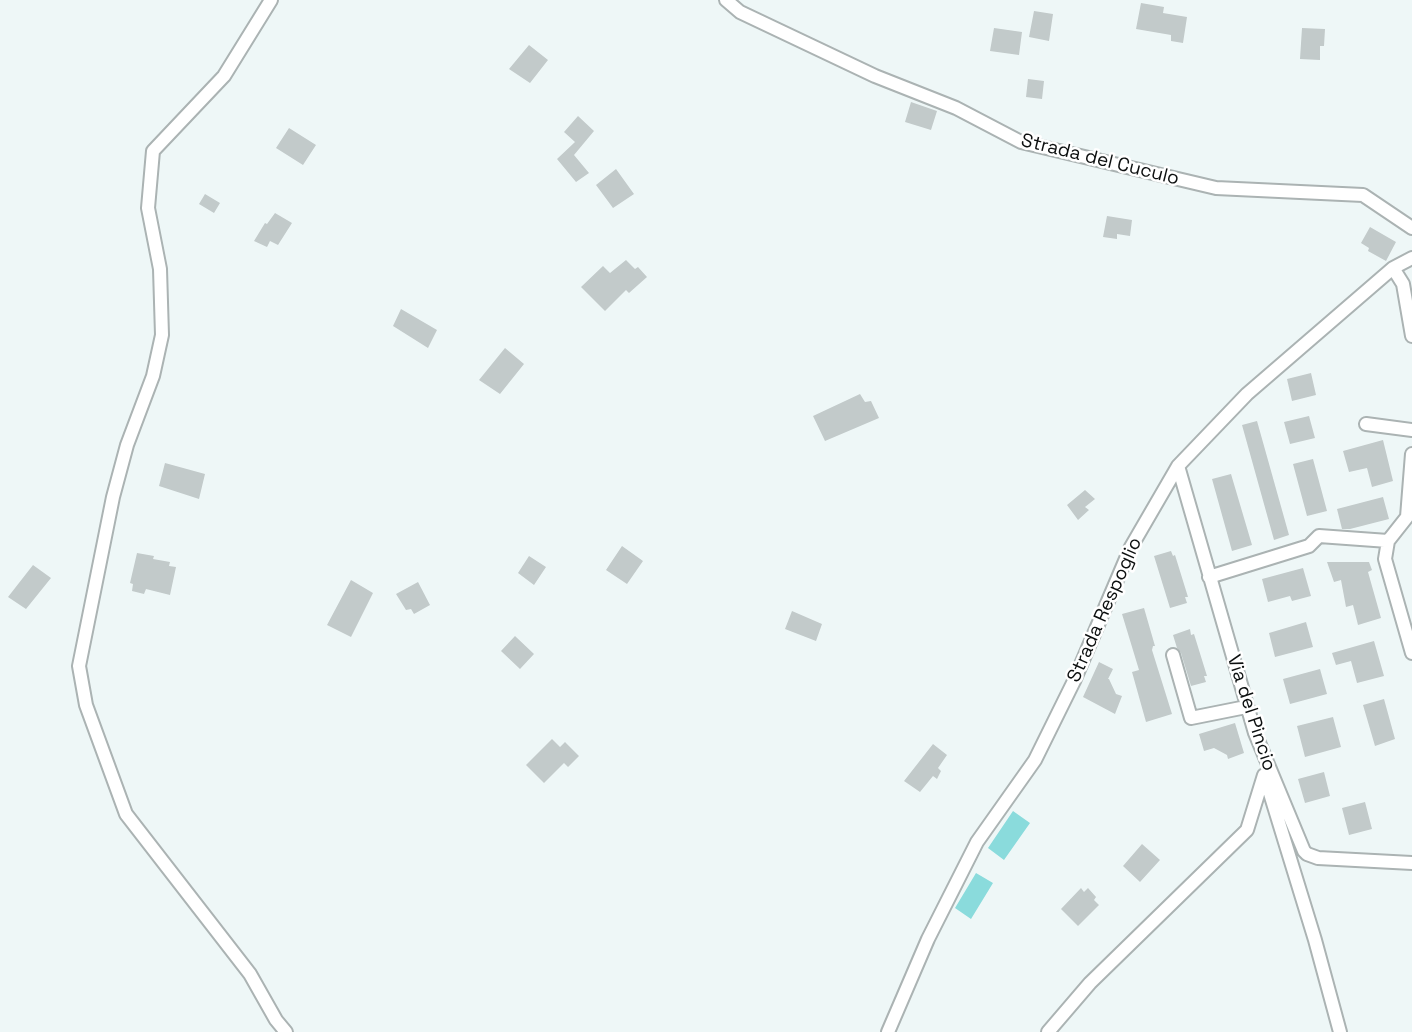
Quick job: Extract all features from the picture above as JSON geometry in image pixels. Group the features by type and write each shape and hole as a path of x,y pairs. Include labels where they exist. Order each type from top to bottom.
{"street":[{"path":"271,0 224,76 153,151 148,208 160,269 162,335 153,376 127,445 113,497 79,666 86,705 126,814 250,974 276,1020 286,1032"},
{"name":"Strada del Cuculo","path":"726,0 751,18 874,76 956,108 1021,142 1216,188 1363,195 1412,228"},
{"name":"Strada Respoglio","path":"888,1032 928,939 977,842 1035,760 1074,681 1131,547 1178,466 1247,394 1393,268 1412,258"},
{"path":"1393,268 1403,284 1412,336"},
{"path":"1366,424 1412,430"},
{"path":"1412,454 1407,517 1388,541 1385,559 1412,653"},
{"name":"Via del Pincio","path":"1178,466 1246,707 1304,851 1307,855 1318,858 1412,863"},
{"path":"1209,576 1309,546 1319,536 1388,541"},
{"path":"1172,655 1191,718 1246,707"},
{"path":"1255,733 1264,775 1315,940 1340,1032"},
{"path":"1048,1032 1090,983 1247,830 1264,775"}],"shaded area":[{"path":"1013,811 1030,823 1004,860 988,848"},
{"path":"976,873 993,883 971,919 955,908"}],"building":[{"path":"1141,3 1164,7 1163,13 1187,17 1183,43 1171,41 1171,35 1136,29"},
{"path":"1034,11 1053,14 1049,41 1029,37"},
{"path":"994,28 1022,32 1019,55 990,51"},
{"path":"1302,28 1325,29 1324,46 1320,46 1320,60 1300,59"},
{"path":"529,45 548,60 530,83 509,69"},
{"path":"1028,79 1044,81 1042,99 1026,97"},
{"path":"911,102 937,111 931,130 905,122"},
{"path":"578,116 594,131 574,155 589,173 576,182 557,159 575,142 564,132"},
{"path":"289,128 316,145 303,165 276,148"},
{"path":"616,169 634,194 613,208 596,185"},
{"path":"205,194 220,203 214,213 199,204"},
{"path":"275,213 292,223 278,245 270,241 267,247 254,241 265,223 267,224"},
{"path":"1107,216 1132,220 1130,236 1117,234 1117,239 1103,237"},
{"path":"1370,227 1396,242 1386,261 1368,251 1369,248 1361,243"},
{"path":"626,260 635,269 638,267 647,277 629,293 626,290 605,311 581,287 603,266 610,273"},
{"path":"401,309 437,330 428,348 393,326"},
{"path":"505,348 524,364 500,394 479,380"},
{"path":"1311,373 1316,395 1292,401 1287,379"},
{"path":"860,394 865,402 871,401 879,418 825,441 813,416"},
{"path":"1309,416 1315,438 1290,444 1284,422"},
{"path":"1257,421 1289,535 1274,540 1242,425"},
{"path":"1383,440 1393,481 1372,487 1367,468 1349,472 1343,451"},
{"path":"1313,459 1327,511 1307,516 1293,464"},
{"path":"165,463 205,474 199,499 159,486"},
{"path":"1231,474 1252,545 1232,551 1212,479"},
{"path":"1085,490 1095,499 1085,507 1089,510 1078,520 1067,505"},
{"path":"1383,497 1389,519 1342,529 1337,509"},
{"path":"622,546 643,561 627,584 606,570"},
{"path":"1171,551 1173,556 1175,555 1188,597 1185,597 1187,603 1170,608 1154,556"},
{"path":"137,553 154,556 153,559 170,562 169,566 176,567 170,595 146,589 144,594 132,591 133,584 130,583"},
{"path":"529,556 546,567 534,585 518,573"},
{"path":"1327,562 1369,562 1372,570 1368,572 1381,618 1358,625 1353,605 1346,607 1341,580 1334,582"},
{"path":"33,565 51,578 26,609 8,597"},
{"path":"1303,568 1311,596 1292,601 1290,596 1268,602 1262,579"},
{"path":"351,580 373,593 351,637 327,625"},
{"path":"418,582 430,605 414,614 411,609 406,610 396,594"},
{"path":"1144,608 1155,646 1152,650 1172,714 1146,722 1132,672 1139,670 1122,614"},
{"path":"792,611 822,624 816,641 785,629"},
{"path":"1306,622 1313,647 1275,657 1269,633"},
{"path":"1190,629 1207,676 1204,676 1206,682 1191,686 1173,635"},
{"path":"515,636 534,654 520,669 501,651"},
{"path":"1374,641 1384,676 1357,683 1351,661 1336,665 1332,653"},
{"path":"1099,662 1113,669 1108,679 1116,694 1122,696 1115,714 1083,697"},
{"path":"1320,669 1327,694 1290,704 1283,679"},
{"path":"1384,699 1395,739 1375,746 1363,705"},
{"path":"1333,717 1341,747 1305,757 1297,726"},
{"path":"1235,723 1244,753 1228,759 1227,755 1214,748 1204,751 1199,734"},
{"path":"552,739 560,747 565,742 579,756 568,767 564,763 544,783 526,765"},
{"path":"933,744 947,755 938,768 941,771 937,779 933,776 920,792 904,781"},
{"path":"1324,772 1330,796 1305,803 1298,779"},
{"path":"1365,802 1372,829 1349,835 1342,808"},
{"path":"1142,844 1160,860 1140,882 1123,866"},
{"path":"1081,888 1084,892 1088,888 1099,905 1078,926 1061,909"}]}
